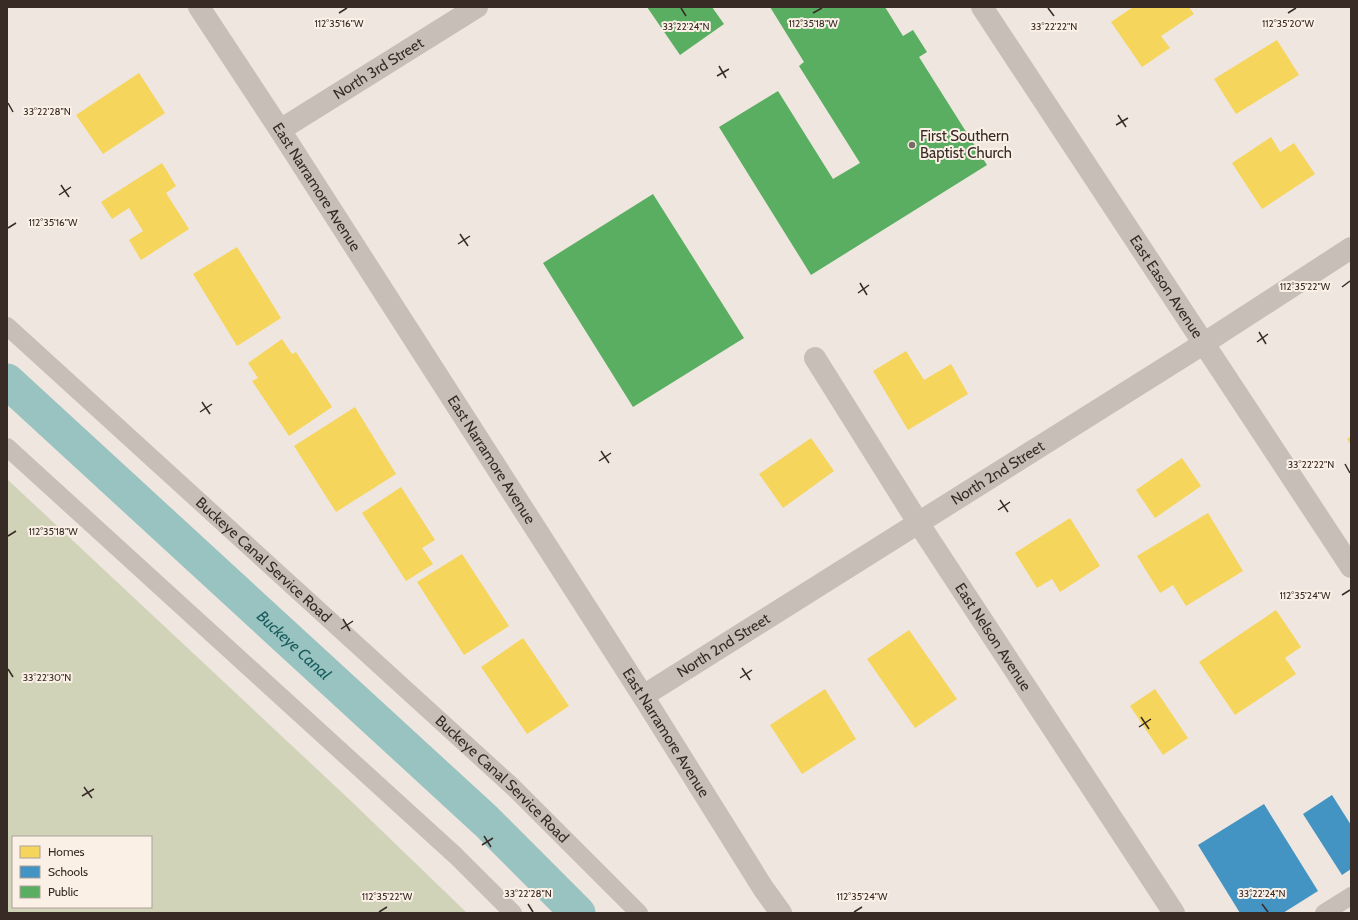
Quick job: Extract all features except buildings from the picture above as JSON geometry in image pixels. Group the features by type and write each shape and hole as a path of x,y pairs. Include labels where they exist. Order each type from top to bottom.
{"street":[{"name":"East Narramore Avenue","path":"199,7 280,130 643,696 759,882 781,913"},
{"name":"North 3rd Street","path":"280,130 477,7"},
{"name":"East Eason Avenue","path":"982,7 1351,567"},
{"name":"North 2nd Street","path":"643,696 919,524 1203,344 1351,248"},
{"name":"East Nelson Avenue","path":"815,358 919,524 1174,913"}],"lane":[{"name":"Buckeye Canal Service Road","path":"7,326 514,788 639,913"},
{"path":"7,447 456,856 513,913"},
{"path":"1324,913 1351,896"}],"green space":[{"path":"7,479 351,801 467,913 7,913"}],"waterway":[{"name":"Buckeye Canal","path":"7,381 486,821 578,913"}],"place":[{"name":"First Southern Baptist Church","path":"912,145"}]}
